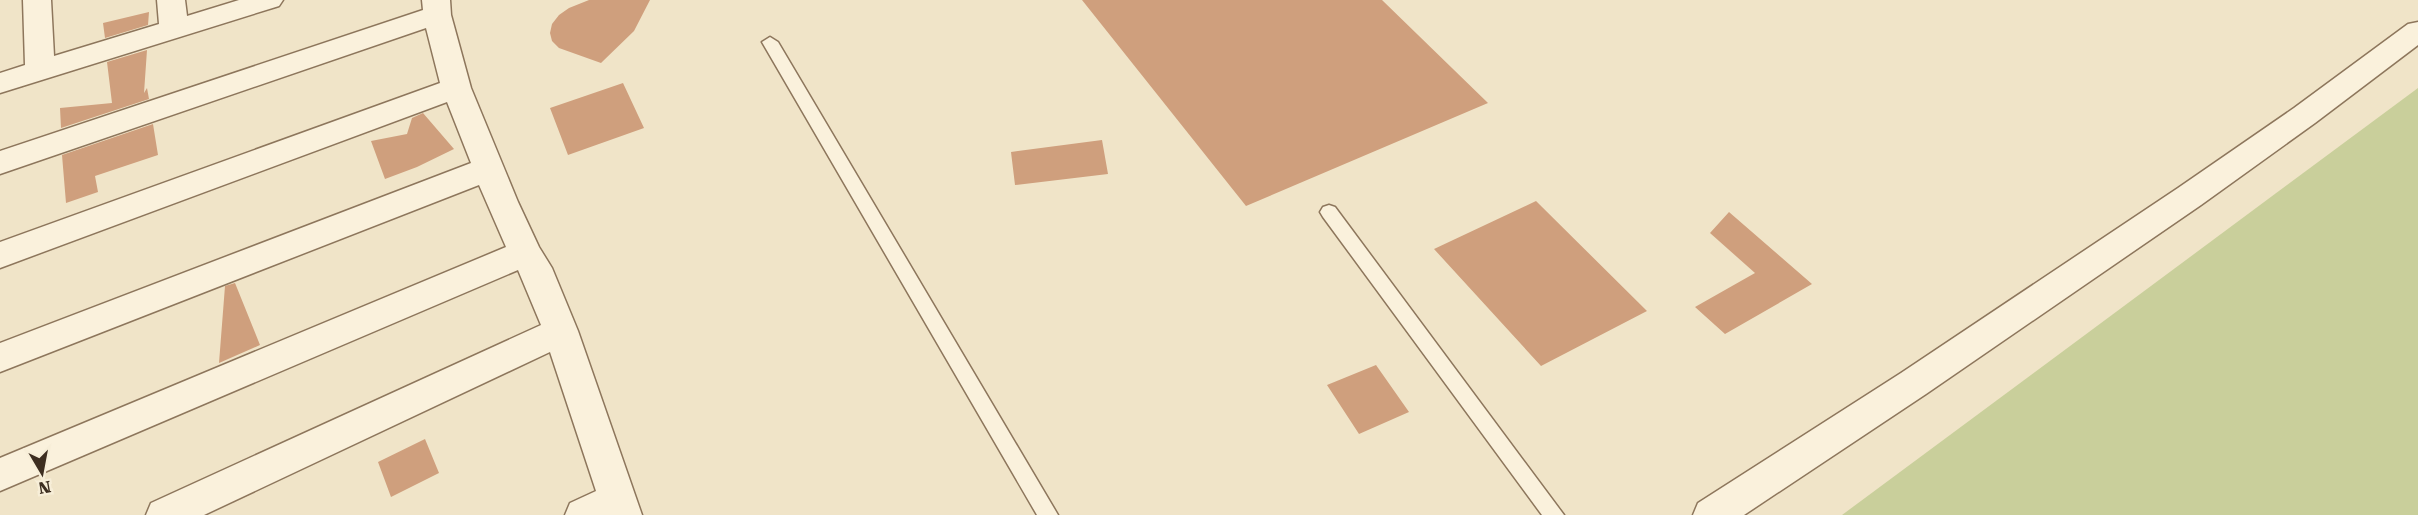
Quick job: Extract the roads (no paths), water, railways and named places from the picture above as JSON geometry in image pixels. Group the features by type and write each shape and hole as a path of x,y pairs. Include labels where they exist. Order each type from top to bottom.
{"street":[{"path":"37,0 40,70"},
{"path":"171,0 174,31"},
{"path":"0,83 269,0"},
{"path":"0,164 437,8 456,88 488,169 525,253 535,268 561,331 621,507 584,515"},
{"path":"1712,515 1995,329 2174,207 2340,93 2418,31"},
{"path":"0,255 456,88"},
{"path":"0,358 488,169"},
{"path":"0,475 525,253"},
{"path":"165,515 561,331"}],"lane":[{"path":"770,42 1048,515"},
{"path":"1329,212 1554,515"}]}
